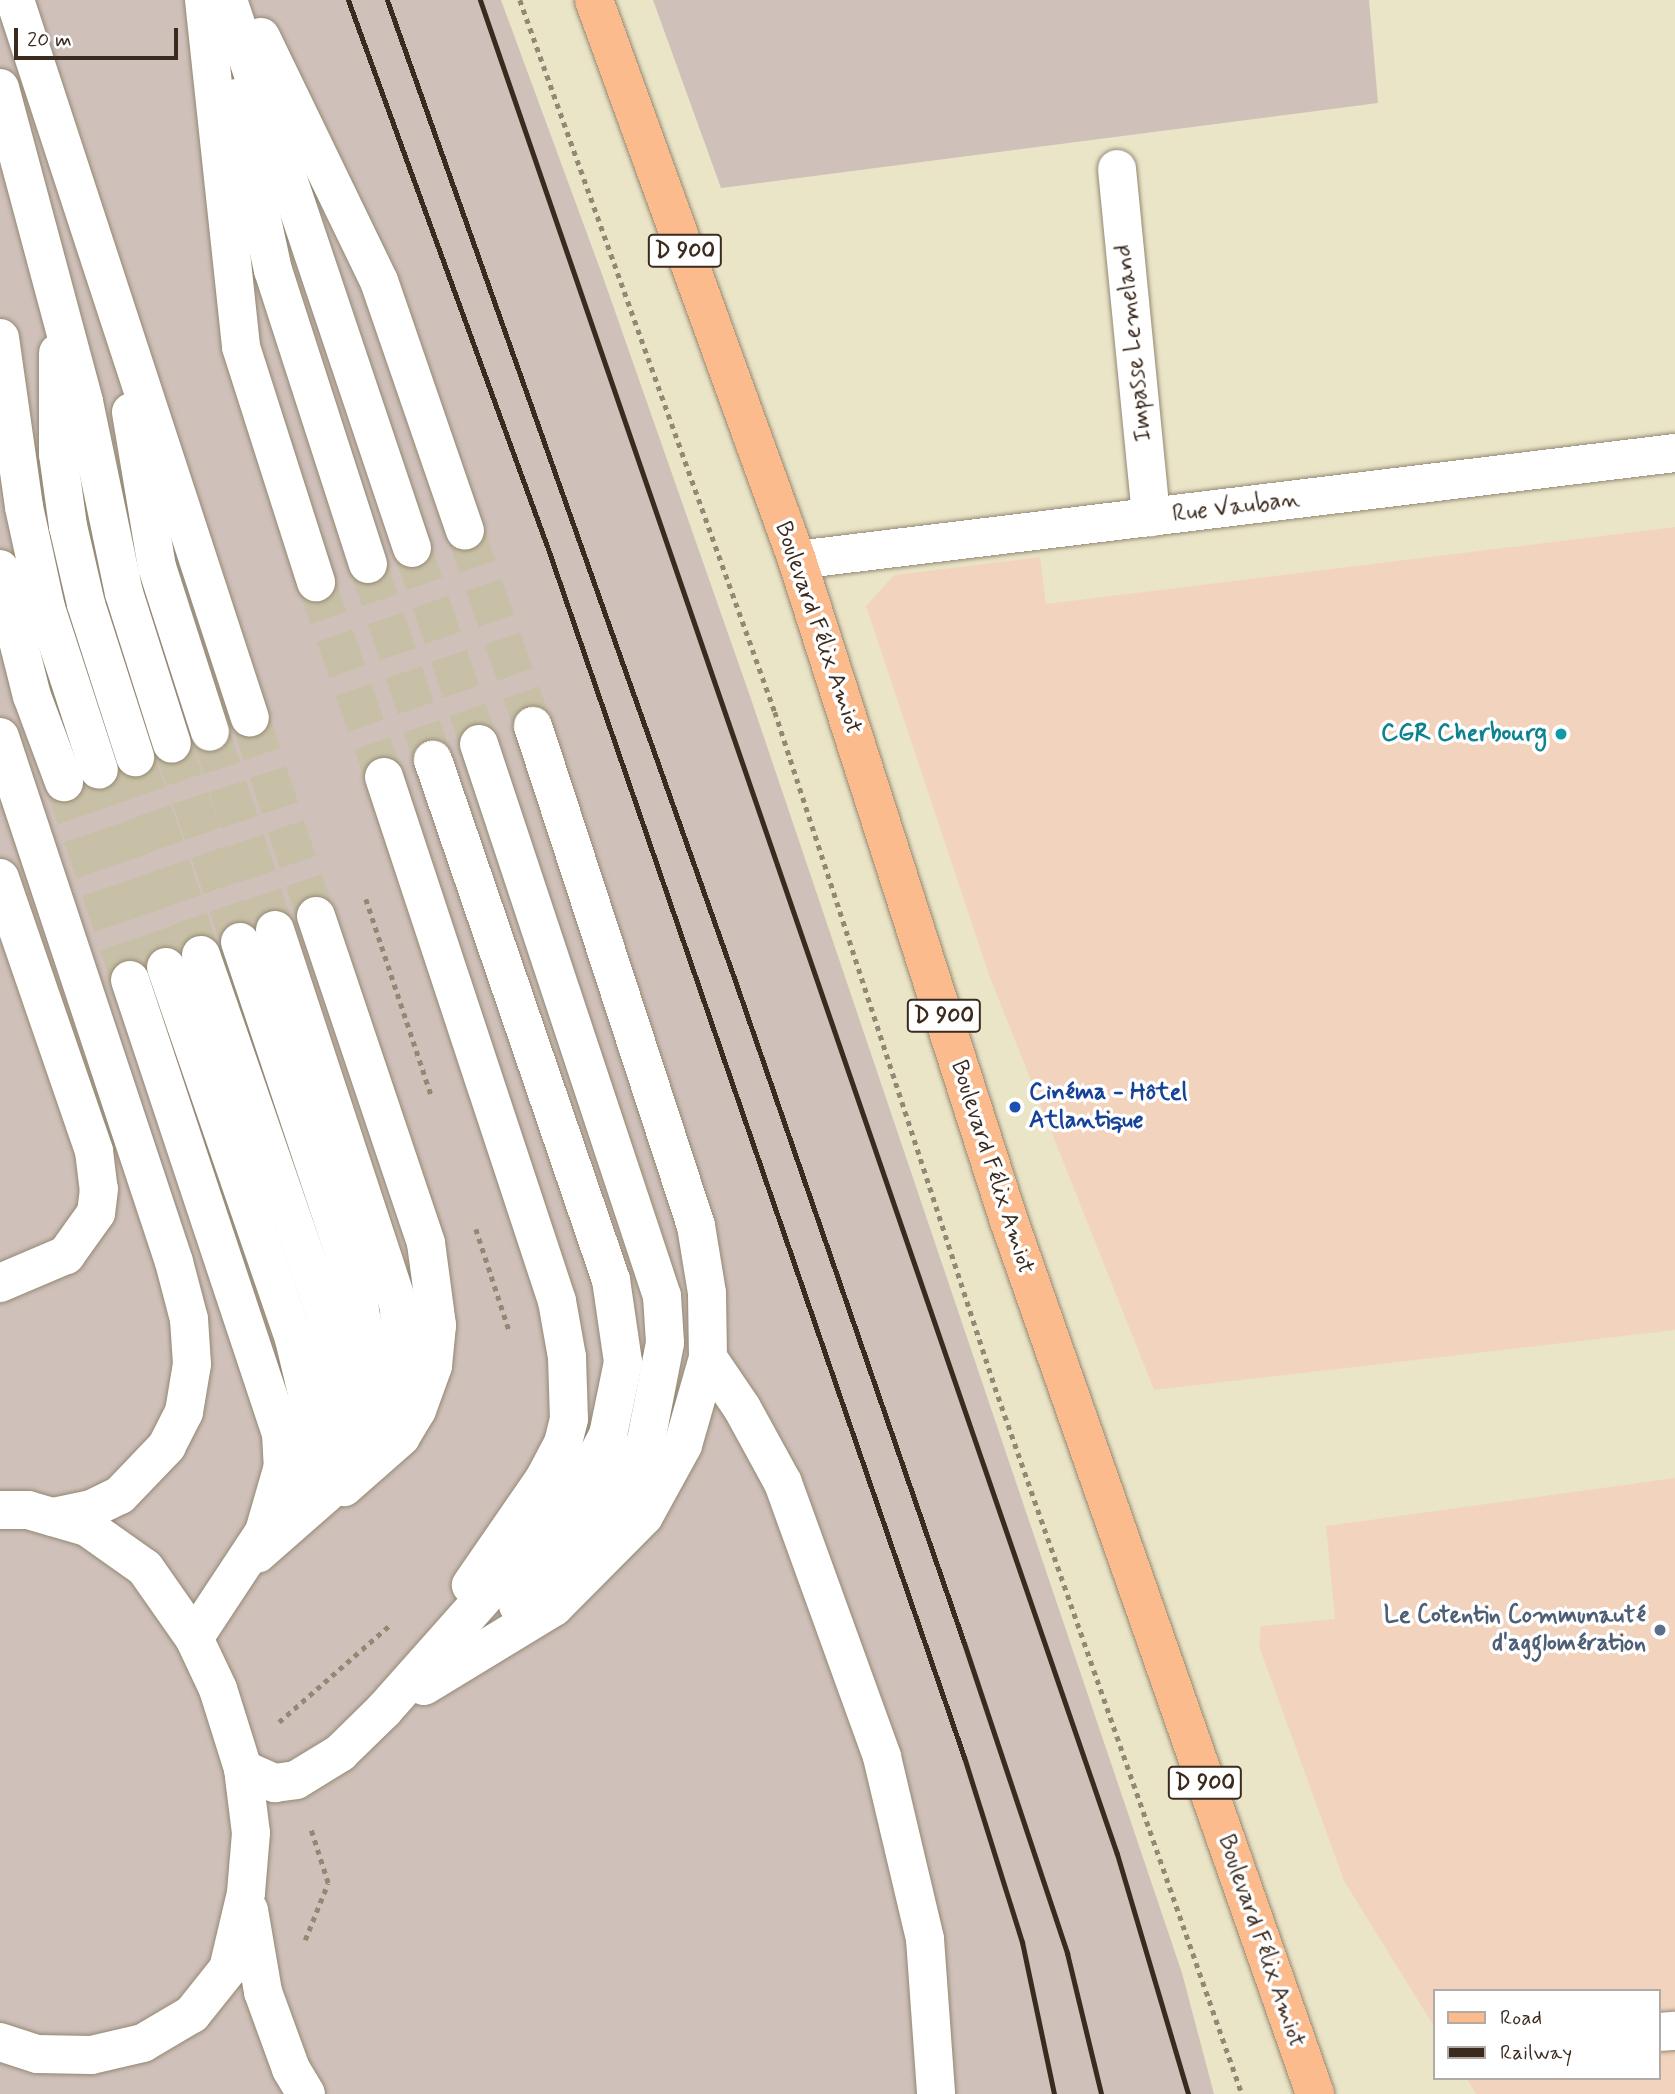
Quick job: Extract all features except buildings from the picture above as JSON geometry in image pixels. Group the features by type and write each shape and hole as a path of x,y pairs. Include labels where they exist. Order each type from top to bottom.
{"main road":[{"name":"Boulevard Félix Amiot","path":"594,0 797,560 1009,1221 1315,2094"}],"street":[{"path":"15,0 250,718"},
{"path":"204,0 241,347 316,582"},
{"path":"215,0 273,270 368,564"},
{"path":"228,0 412,548"},
{"path":"244,0 379,281 466,531"},
{"path":"0,88 60,312 124,593 172,744"},
{"name":"Impasse Lemeland","path":"1117,169 1151,517"},
{"path":"110,285 157,567 210,732"},
{"path":"60,312 58,442 68,526 86,604 135,757"},
{"path":"0,338 24,507 46,608 99,770"},
{"name":"Rue Vauban","path":"797,560 1675,453"},
{"path":"0,569 32,696 64,782"},
{"path":"384,1710 554,1607 644,1516 683,1446 708,1358 707,1293 696,1226 533,726"},
{"path":"0,737 174,1262 190,1342 184,1412 167,1446 120,1495 91,1509 20,1510"},
{"path":"384,1710 536,1591 609,1507 646,1440 665,1343 662,1297 479,744"},
{"path":"243,1769 275,1783 296,1780 340,1753 384,1710 580,1489 608,1435 623,1362 611,1280 433,760"},
{"path":"384,777 557,1301 570,1388 566,1431 544,1479 384,1710"},
{"path":"0,878 94,1151 99,1189 96,1213 66,1255 0,1283"},
{"path":"275,1528 367,1467 401,1437 418,1410 433,1366 437,1325 434,1282 426,1243 316,916"},
{"path":"275,1528 337,1484 356,1450 366,1412 368,1359 359,1304 257,936 399,1307 401,1392 389,1432 367,1467"},
{"path":"184,961 304,1371 311,1410 310,1443 303,1472 275,1528 194,1638"},
{"path":"130,980 281,1433 282,1466 275,1528"},
{"path":"708,1358 742,1408 783,1483 881,1757 925,1939 936,2094"},
{"path":"0,2042 37,2054 91,2055 143,2043 192,2014 228,1969 246,1894 251,1833 243,1769 218,1689 194,1638 145,1568 87,1527 20,1510"},
{"path":"246,1894 263,1992 291,2069 306,2094"}],"path":[{"path":"520,0 775,712 990,1375 1242,2094"}],"shaded area":[{"path":"0,0 501,0 603,277 751,699 1182,1973 1214,2094 0,2094"},
{"path":"653,0 1369,0 1378,103 721,188"},
{"path":"1675,527 1675,1330 1154,1390 989,975 866,606 894,575 1040,557 1046,604"},
{"path":"1675,1478 1675,2094 1476,2094 1467,2080 1661,2080 1661,1989 1434,1989 1434,2026 1344,1881 1259,1646 1261,1626 1335,1619 1326,1526"}],"tunnel":[{"path":"465,531 533,726"},
{"path":"412,548 479,744"},
{"path":"368,564 433,760"},
{"path":"316,582 384,777"},
{"path":"250,718 316,916"},
{"path":"210,732 275,930"},
{"path":"172,744 240,942"},
{"path":"135,757 201,955"},
{"path":"99,770 166,967"},
{"path":"64,782 130,980"}],"railway":[{"path":"348,0 548,549 964,1757 1022,1942 1054,2094"},
{"path":"387,0 732,972 964,1643 1067,1953 1101,2094"},
{"path":"480,0 1117,1854 1188,2094"}],"place":[{"name":"CGR Cherbourg","path":"1561,734"},
{"name":"Cinéma - Hôtel Atlantique","path":"1015,1107"},
{"name":"Le Cotentin Communauté d'agglomération","path":"1660,1630"}]}
